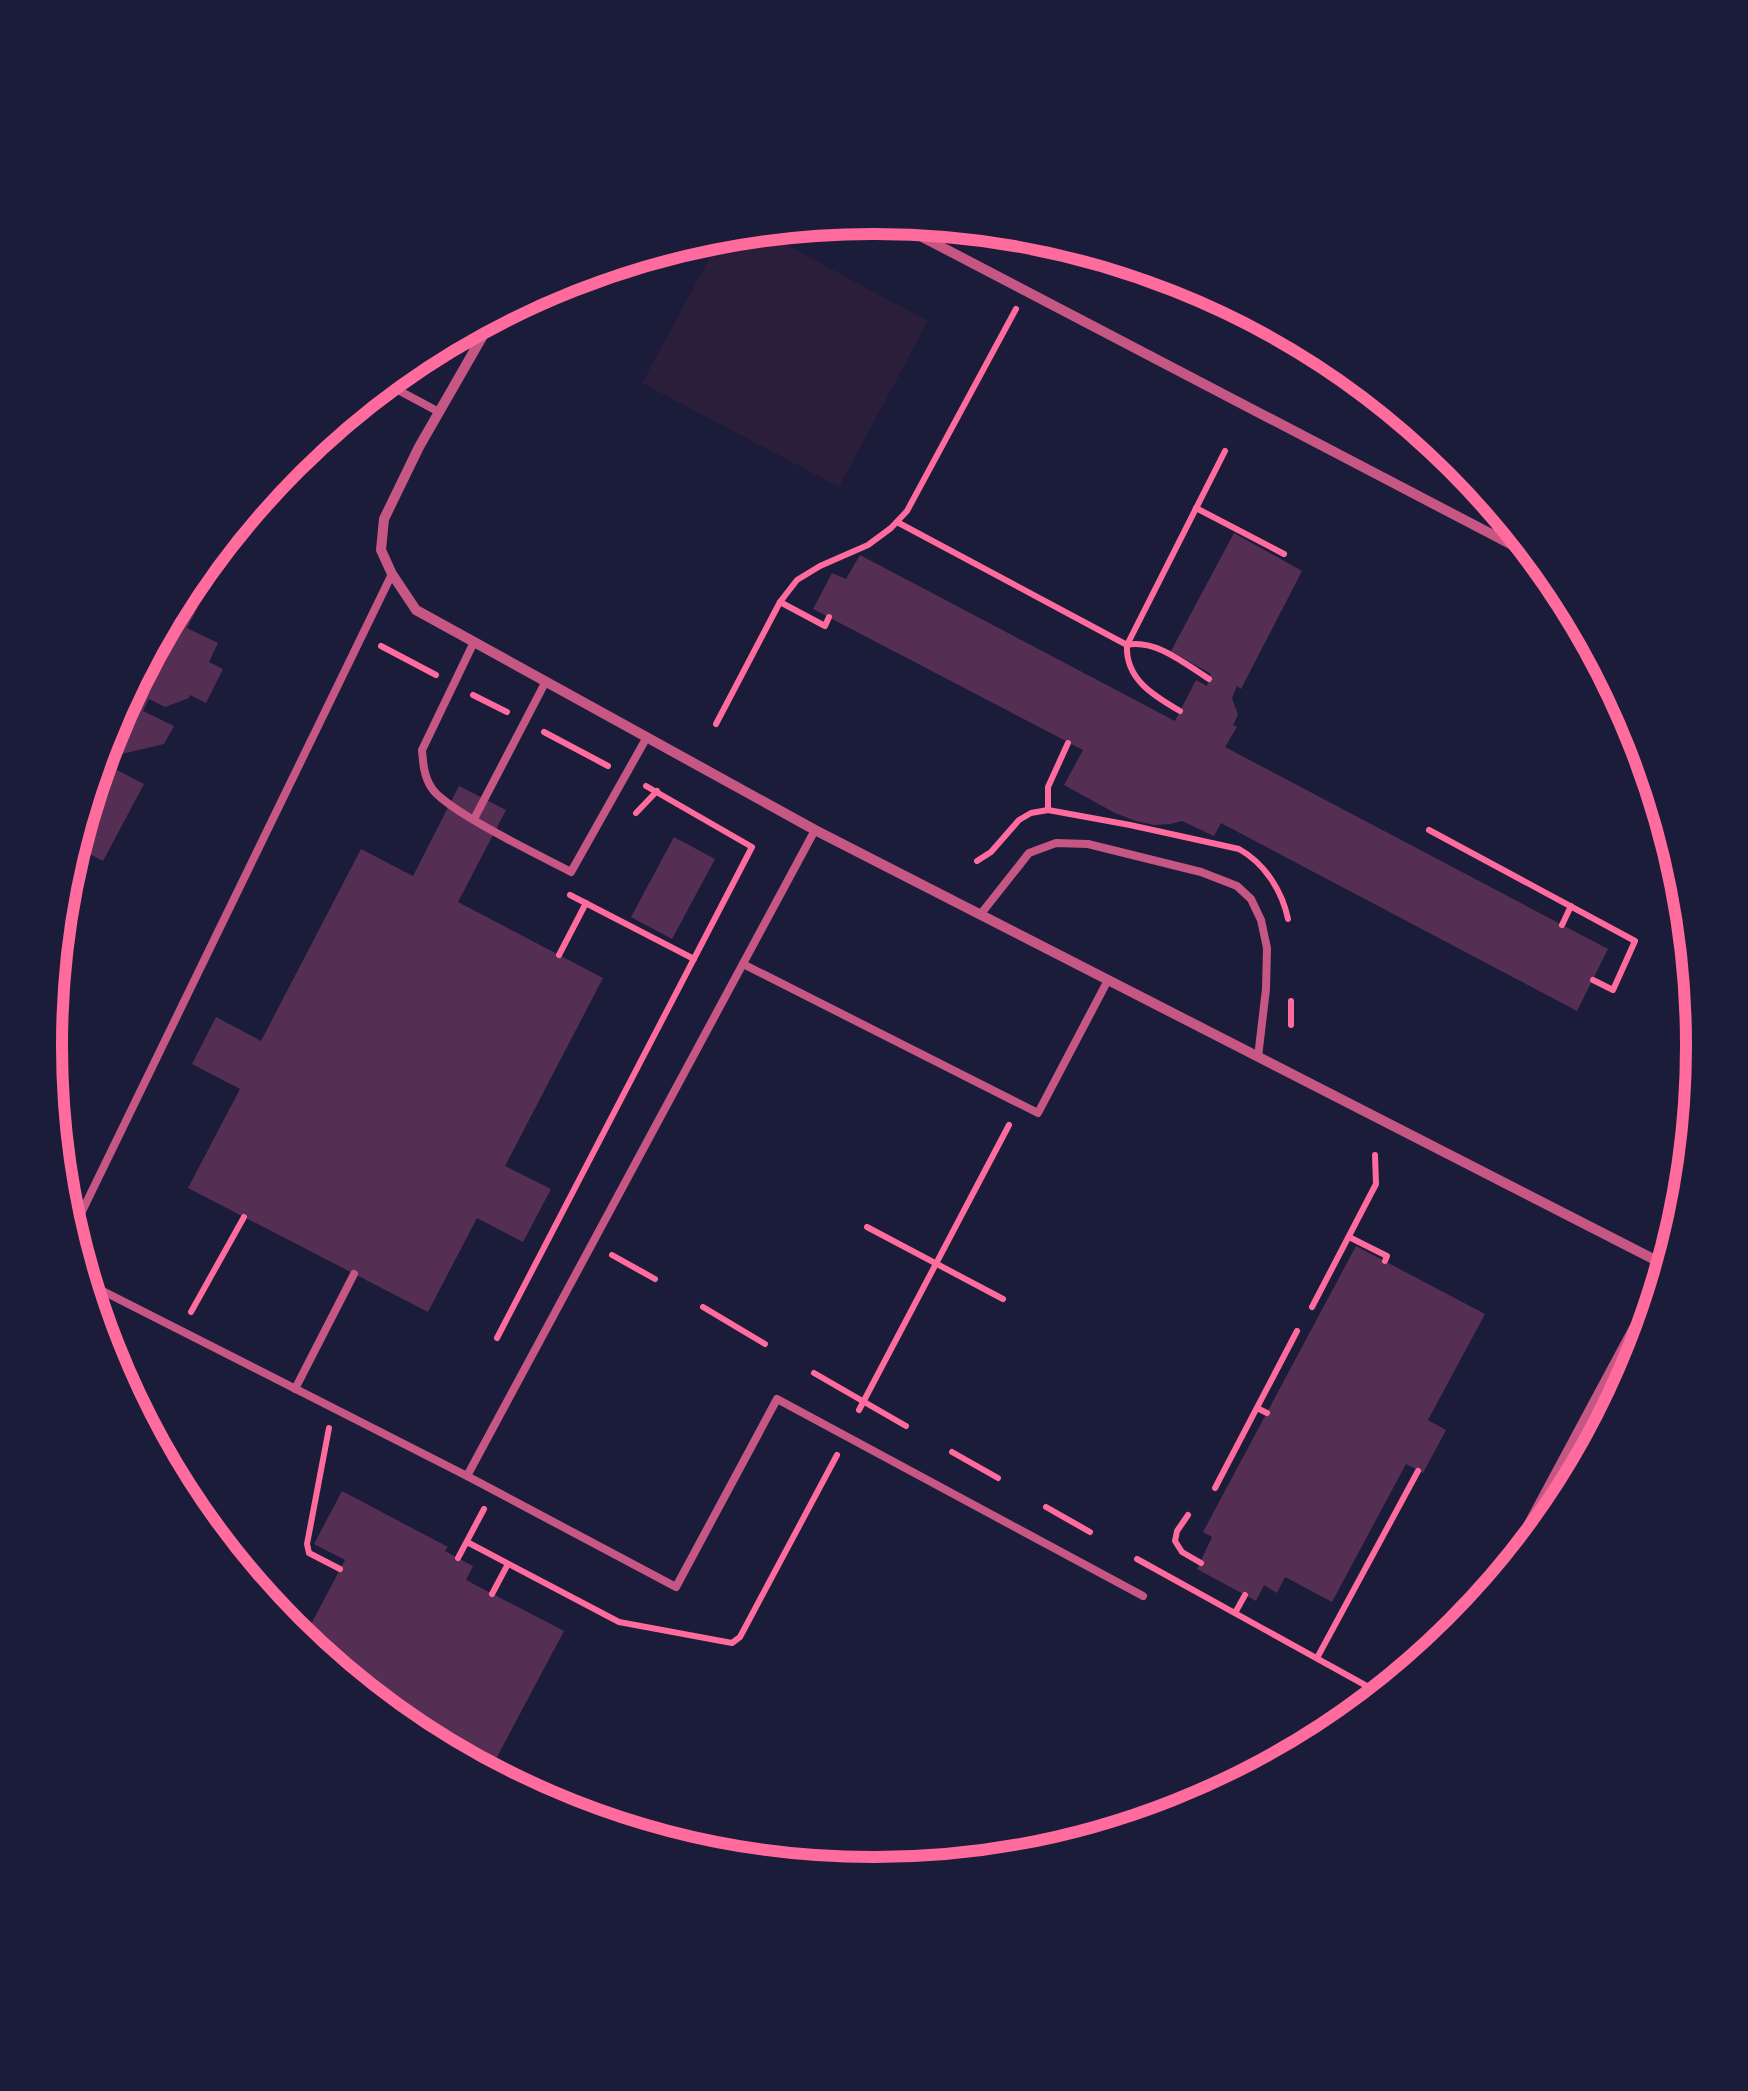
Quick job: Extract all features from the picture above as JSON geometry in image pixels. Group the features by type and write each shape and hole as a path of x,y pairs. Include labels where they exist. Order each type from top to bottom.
{"street":[{"path":"921,236 1513,546"},
{"path":"484,334 419,447 384,520 380,550 416,610 815,830 1656,1261"},
{"path":"1527,1528 1636,1322"}],"lane":[{"path":"397,390 439,412"},
{"path":"80,1215 392,574"},
{"path":"474,642 422,750 424,770 432,789 443,801 474,819 571,872 647,738"},
{"path":"474,819 546,682"},
{"path":"467,1476 815,830"},
{"path":"980,915 1029,853 1056,843 1088,844 1201,872 1237,886 1251,899 1267,948 1258,1057"},
{"path":"744,964 1038,1112 1108,980"},
{"path":"295,1389 354,1274"},
{"path":"101,1290 467,1476 676,1588 777,1399 1144,1596"}],"path":[{"path":"716,724 780,602 796,580 868,544 907,511 1026,290"},
{"path":"1180,711 1141,684 1126,657 1127,645 1225,451"},
{"path":"1196,508 1284,554"},
{"path":"897,522 1127,645 1140,642 1153,647 1209,679"},
{"path":"780,602 824,626 829,618"},
{"path":"362,636 657,791 752,847 497,1338"},
{"path":"1048,810 1048,787 1068,743"},
{"path":"636,813 657,791"},
{"path":"1429,830 1635,941 1612,990 1593,980"},
{"path":"560,955 586,903"},
{"path":"1562,925 1571,906"},
{"path":"859,1410 1009,1125"},
{"path":"1312,1308 1376,1184 1375,1155"},
{"path":"181,1330 244,1217"},
{"path":"867,1227 1003,1299"},
{"path":"1349,1237 1388,1256 1385,1261"},
{"path":"611,1255 655,1279"},
{"path":"704,1307 765,1344"},
{"path":"1215,1488 1298,1332"},
{"path":"814,1373 906,1426"},
{"path":"333,1408 307,1544 309,1553 340,1569"},
{"path":"1258,1408 1266,1413"},
{"path":"952,1452 998,1478"},
{"path":"1234,1454 1242,1459"},
{"path":"1317,1658 1418,1471"},
{"path":"458,1558 494,1491"},
{"path":"1046,1506 1090,1532"},
{"path":"1188,1515 1176,1541 1182,1552 1201,1563"},
{"path":"1138,1559 1370,1688"},
{"path":"492,1594 508,1564"},
{"path":"1236,1613 1244,1594"}],"shaded area":[{"path":"778,240 928,321 839,487 642,383 716,250"}],"building":[{"path":"1234,533 1302,571 1241,689 1237,686 1232,698 1238,715 1233,725 1237,727 1225,747 1608,949 1577,1011 1221,823 1214,836 1182,821 1154,825 1115,813 1064,785 1083,750 813,609 832,573 846,579 860,555 1175,721 1196,680 1207,686 1211,674 1171,651"},
{"path":"202,590 206,592 187,628 218,643 209,662 223,669 206,703 190,695 165,707 149,699 143,711 174,726 164,744 118,755 115,760 146,687"},
{"path":"112,768 144,784 103,861 86,852"},
{"path":"459,786 506,810 458,902 603,978 505,1166 551,1189 523,1242 477,1218 428,1312 188,1188 240,1089 192,1064 216,1017 261,1041 361,849 413,876"},
{"path":"674,837 715,859 672,939 631,917"},
{"path":"1356,1246 1485,1314 1428,1420 1446,1430 1423,1473 1406,1464 1332,1602 1285,1577 1277,1593 1264,1585 1256,1601 1197,1569 1212,1537 1203,1532"},
{"path":"342,1491 448,1547 445,1551 473,1566 466,1580 564,1631 494,1762 380,1689 309,1628 345,1560 314,1544"}]}
